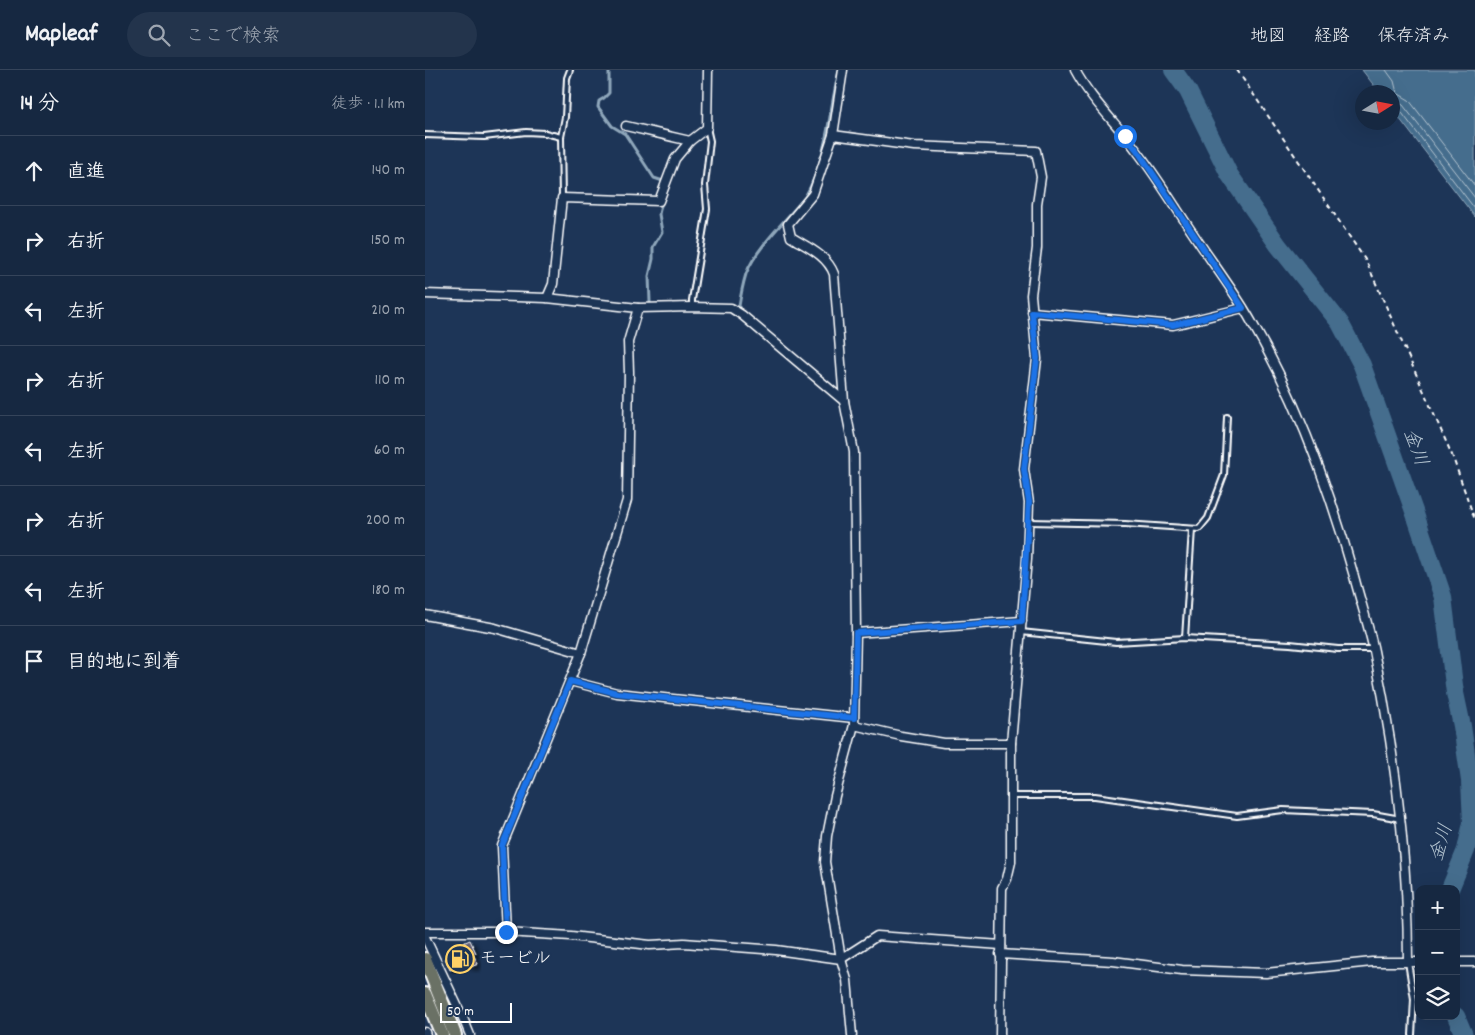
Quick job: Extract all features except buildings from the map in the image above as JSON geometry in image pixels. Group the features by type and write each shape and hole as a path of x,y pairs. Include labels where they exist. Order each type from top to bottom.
{"highway":[{"path":"425,959 455,1035"},
{"path":"425,994 442,1035"}],"street":[{"path":"547,298 553,284 562,198 659,201 665,181 675,159 690,141 707,128 708,70"},
{"path":"843,70 833,135 813,194 788,224 791,237 823,257 831,265 834,274 844,401 854,452 856,633 854,722 835,796 827,836 825,862 841,959 847,980 852,1035"},
{"path":"1075,70 1101,108 1137,150 1243,308 1270,354 1295,407 1323,480 1343,536 1374,649 1395,768 1408,908 1408,962"},
{"path":"627,126 690,141"},
{"path":"833,135 914,146 1036,151 1041,177 1037,204 1037,248 1031,295 1037,358 1024,469 1029,502 1029,522 1011,742 1011,862 1007,879 1002,888 999,1035"},
{"path":"425,294 547,298 639,308 731,308 742,315 844,401"},
{"path":"506,932 502,846 581,653 627,500 629,372 627,342 639,308"},
{"path":"1032,312 1173,325 1243,308"},
{"path":"425,615 495,628 581,653"},
{"path":"856,633 1022,621"},
{"path":"570,681 617,693 854,722 901,736 944,743 1011,742"},
{"path":"425,932 506,932 571,936 650,945 684,943 776,950 841,959 877,936 1001,945"},
{"path":"425,937 470,1035"},
{"path":"1001,954 1113,961 1182,970 1266,973 1371,962 1415,962"},
{"path":"1460,962 1475,962"}],"lane":[{"path":"562,198 561,137 565,117 567,78 570,70"},
{"path":"692,307 691,300 707,209 705,185 710,141 707,128"},
{"path":"425,135 484,137 527,132 561,137"},
{"path":"1029,522 1125,524 1199,529 1208,518 1224,475 1227,417"},
{"path":"1185,638 1192,529"},
{"path":"1021,632 1116,642 1185,638 1290,644 1338,649 1374,649"},
{"path":"1011,796 1095,796 1237,816 1283,810 1373,814 1401,819"},
{"path":"1408,962 1414,999 1412,1035"}],"path":[{"path":"1237,70 1366,261 1452,455 1475,520"}],"water":[{"path":"1362,70 1475,70 1475,217 1400,119 1400,85 1374,85"}],"waterway":[{"path":"609,70 609,93 599,101 598,107 612,126 625,134 654,178 666,182"},
{"path":"738,312 746,274 751,264 764,244 805,197 812,182 827,135 839,70"},
{"name":"金川","path":"1173,70 1188,91 1229,174 1278,245 1340,323 1362,365 1415,514 1443,597 1455,693 1470,781 1472,823 1466,850 1452,885"},
{"path":"650,302 649,276 653,259 653,247 662,232 659,214 662,201"},
{"name":"金川","path":"1458,1020 1464,1035"}],"place":[{"name":"モービル","path":"460,959"}],"route":[{"path":"506,932 502,846 570,681 617,693 854,718 856,633 1022,621 1029,502 1024,469 1037,358 1032,312 1173,325 1243,308 1137,150 1125,136"}]}
